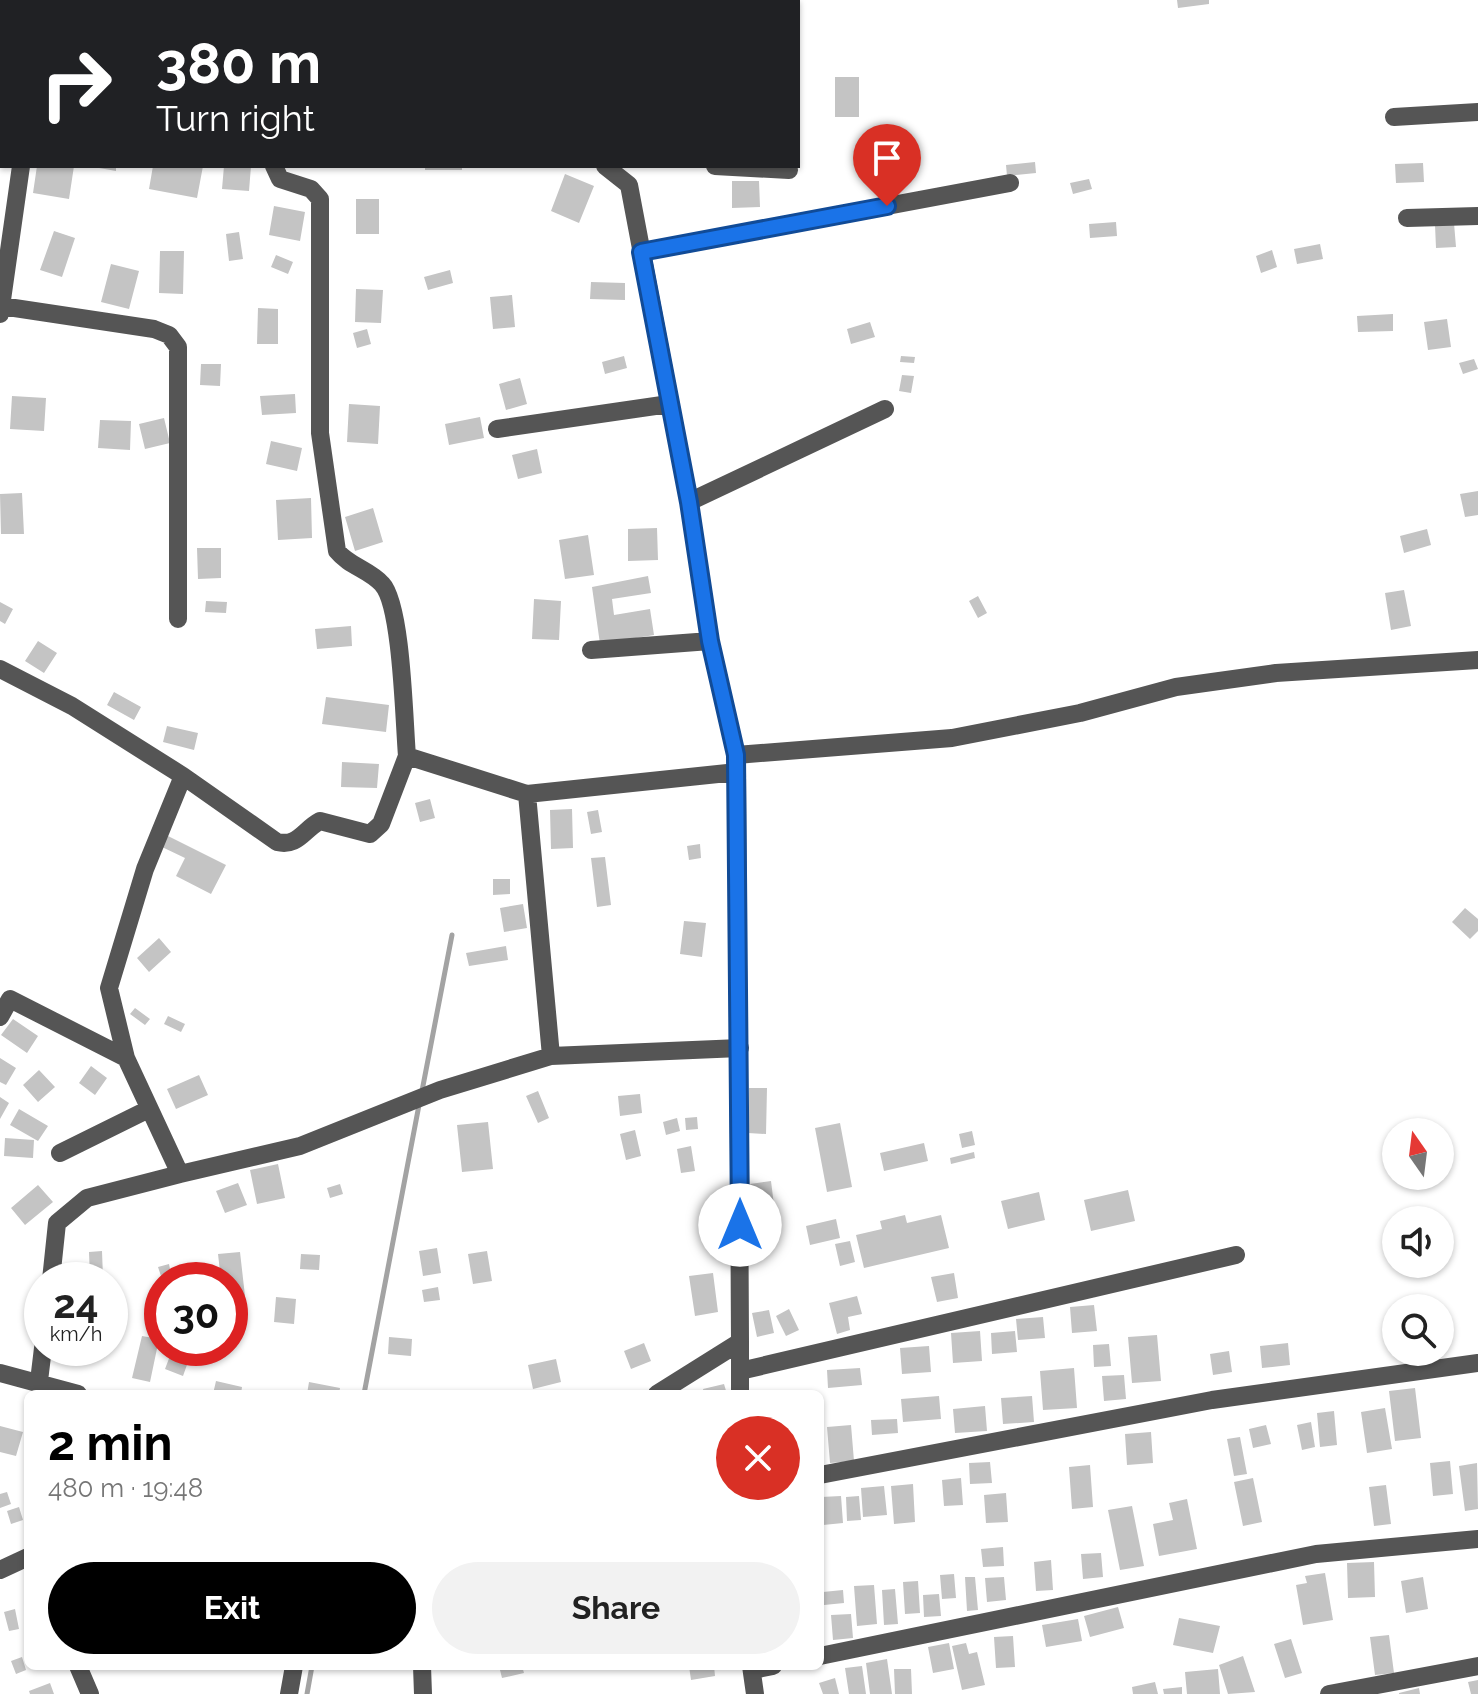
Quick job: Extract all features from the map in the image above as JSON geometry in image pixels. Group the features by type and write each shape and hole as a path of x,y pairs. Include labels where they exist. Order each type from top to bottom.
{"street":[{"path":"1394,117 1478,112"},
{"path":"21,168 1,310 154,329 169,335 178,347 178,619"},
{"path":"0,669 72,706 183,776 277,842 288,845 320,821 370,834 381,824 407,756 394,608 383,584 343,559 337,551 320,433 320,199 311,189 280,179 275,168"},
{"path":"608,168 629,185 689,502 710,641 736,764 740,1390"},
{"path":"752,168 789,170"},
{"path":"641,252 1010,183"},
{"path":"1407,218 1478,216"},
{"path":"497,429 669,404"},
{"path":"689,502 885,409"},
{"path":"591,650 710,641"},
{"path":"407,756 527,794 736,764 952,738 1080,713 1176,687 1276,673 1478,660"},
{"path":"180,1174 126,1058 109,988 145,869 183,776"},
{"path":"527,794 551,1056"},
{"path":"0,1017 5,996 126,1058"},
{"path":"53,1262 57,1223 87,1198 300,1146 440,1090 551,1056 740,1048"},
{"path":"60,1153 149,1109"},
{"path":"740,1371 1236,1255"},
{"path":"663,1390 740,1342"},
{"path":"824,1474 1212,1400 1478,1363"},
{"path":"39,1381 41,1366"},
{"path":"0,1373 66,1390"},
{"path":"824,1655 1316,1554 1478,1539"},
{"path":"0,1570 24,1559"},
{"path":"1329,1694 1478,1666"},
{"path":"80,1670 90,1694"},
{"path":"289,1694 293,1670"},
{"path":"422,1670 423,1694"},
{"path":"752,1670 755,1694"}],"building":[{"path":"1177,0 1209,0 1209,4 1178,8"},
{"path":"835,77 859,77 859,117 835,117"},
{"path":"1035,162 1036,173 1007,176 1006,165"},
{"path":"1423,163 1424,182 1396,183 1395,164"},
{"path":"37,168 74,168 69,199 33,193"},
{"path":"153,168 203,168 197,198 149,189"},
{"path":"224,168 251,168 249,191 222,189"},
{"path":"425,168 462,168 462,170"},
{"path":"565,174 594,186 579,223 551,211"},
{"path":"1089,179 1092,189 1073,194 1070,183"},
{"path":"732,181 759,181 760,207 732,208"},
{"path":"356,199 379,199 379,234 356,234"},
{"path":"274,206 305,212 300,241 269,235"},
{"path":"1116,222 1117,236 1090,238 1089,224"},
{"path":"1454,223 1456,247 1436,248 1435,225"},
{"path":"54,231 75,238 62,277 40,270"},
{"path":"239,232 243,259 229,261 226,234"},
{"path":"1320,244 1323,259 1297,264 1294,249"},
{"path":"1272,250 1277,267 1261,273 1256,256"},
{"path":"160,251 184,251 183,294 159,293"},
{"path":"276,255 293,262 288,274 271,267"},
{"path":"111,264 139,271 129,309 101,302"},
{"path":"450,270 453,283 428,290 424,277"},
{"path":"591,282 625,283 625,300 590,299"},
{"path":"356,289 383,290 381,323 355,322"},
{"path":"512,295 515,327 493,329 490,297"},
{"path":"258,308 278,309 278,344 257,344"},
{"path":"1393,314 1393,331 1358,332 1357,316"},
{"path":"1447,319 1451,347 1428,350 1424,322"},
{"path":"870,322 875,337 851,344 847,329"},
{"path":"367,329 371,344 357,348 353,333"},
{"path":"624,356 627,368 605,374 602,362"},
{"path":"901,356 915,357 914,363 900,362"},
{"path":"1474,359 1478,369 1463,374 1459,363"},
{"path":"201,364 221,364 220,386 200,385"},
{"path":"902,375 914,376 911,393 899,391"},
{"path":"520,378 527,404 506,410 499,384"},
{"path":"295,394 296,413 262,415 260,396"},
{"path":"12,396 46,398 44,431 10,429"},
{"path":"349,404 380,406 378,444 347,442"},
{"path":"480,417 484,438 449,445 445,424"},
{"path":"164,418 170,443 145,449 139,424"},
{"path":"100,420 131,421 130,450 98,448"},
{"path":"271,441 302,448 297,471 266,464"},
{"path":"537,449 542,473 518,479 512,455"},
{"path":"1478,491 1478,515 1465,517 1460,494"},
{"path":"22,493 24,534 1,534 0,494"},
{"path":"311,498 312,538 278,540 276,500"},
{"path":"373,508 383,542 355,551 345,517"},
{"path":"657,528 658,560 628,561 628,529"},
{"path":"1427,529 1431,545 1404,553 1400,536"},
{"path":"588,535 594,575 565,579 559,540"},
{"path":"197,548 221,548 221,578 198,579"},
{"path":"648,576 651,593 612,599 614,615 650,609 654,635 600,644 592,587"},
{"path":"1404,590 1411,626 1391,630 1385,593"},
{"path":"978,596 987,613 978,618 969,601"},
{"path":"534,599 561,601 559,640 532,639"},
{"path":"206,601 227,602 226,613 205,612"},
{"path":"0,602 13,609 5,624 0,621"},
{"path":"351,626 352,646 317,649 315,629"},
{"path":"38,641 57,653 44,673 25,661"},
{"path":"114,692 141,707 134,720 107,705"},
{"path":"326,697 389,705 386,732 322,724"},
{"path":"167,726 198,733 194,750 163,742"},
{"path":"342,762 379,764 377,788 341,787"},
{"path":"430,799 435,818 420,822 415,803"},
{"path":"572,809 573,848 551,849 550,810"},
{"path":"598,810 602,832 591,834 587,812"},
{"path":"168,836 226,865 211,894 176,876 185,858 162,847"},
{"path":"700,844 701,858 689,860 687,846"},
{"path":"605,857 611,905 597,907 591,858"},
{"path":"493,879 510,879 510,894 493,895"},
{"path":"523,904 527,928 504,932 500,908"},
{"path":"1465,908 1478,919 1478,931 1470,939 1452,922"},
{"path":"684,921 706,923 702,957 680,954"},
{"path":"159,938 171,952 149,972 137,958"},
{"path":"506,946 508,960 469,966 466,953"},
{"path":"135,1008 150,1019 145,1025 130,1014"},
{"path":"168,1016 185,1024 181,1032 164,1024"},
{"path":"13,1019 38,1036 27,1053 1,1035"},
{"path":"0,1058 16,1068 6,1085 0,1082"},
{"path":"91,1066 107,1078 95,1095 79,1083"},
{"path":"39,1070 55,1087 38,1102 23,1085"},
{"path":"199,1075 208,1095 176,1109 167,1089"},
{"path":"749,1088 767,1088 766,1134 748,1133"},
{"path":"538,1091 549,1118 538,1123 526,1096"},
{"path":"640,1094 642,1113 620,1116 618,1096"},
{"path":"0,1097 9,1103 0,1119"},
{"path":"19,1109 48,1126 38,1141 10,1125"},
{"path":"697,1117 698,1129 686,1130 685,1118"},
{"path":"677,1118 680,1131 666,1135 663,1122"},
{"path":"488,1122 493,1169 462,1172 457,1125"},
{"path":"840,1123 852,1187 827,1192 815,1128"},
{"path":"635,1130 641,1156 626,1160 620,1134"},
{"path":"972,1131 975,1145 962,1148 959,1134"},
{"path":"5,1138 34,1140 33,1158 4,1156"},
{"path":"924,1143 928,1161 884,1171 880,1153"},
{"path":"691,1146 695,1171 681,1173 677,1149"},
{"path":"974,1152 975,1158 951,1164 950,1158"},
{"path":"278,1164 285,1198 257,1204 250,1170"},
{"path":"771,1181 776,1221 754,1224 750,1184"},
{"path":"238,1183 247,1205 225,1213 216,1191"},
{"path":"340,1184 343,1194 330,1198 327,1188"},
{"path":"38,1185 53,1202 25,1225 11,1208"},
{"path":"1128,1190 1135,1221 1091,1231 1084,1200"},
{"path":"1039,1192 1045,1220 1008,1229 1001,1201"},
{"path":"905,1215 907,1223 941,1215 949,1248 864,1268 856,1235 882,1229 880,1221"},
{"path":"836,1219 840,1238 810,1245 806,1226"},
{"path":"850,1241 855,1262 840,1266 835,1244"},
{"path":"437,1248 441,1273 423,1276 419,1251"},
{"path":"102,1251 102,1262 89,1262 89,1252"},
{"path":"487,1251 492,1281 473,1284 468,1254"},
{"path":"240,1252 241,1262 219,1262 218,1254"},
{"path":"301,1254 320,1255 319,1270 300,1269"},
{"path":"713,1273 718,1312 695,1316 689,1276"},
{"path":"954,1273 958,1298 937,1302 931,1277"},
{"path":"438,1287 440,1300 424,1302 422,1290"},
{"path":"857,1296 862,1314 848,1317 850,1330 837,1334 829,1303"},
{"path":"276,1297 296,1299 294,1324 274,1322"},
{"path":"1094,1305 1097,1331 1072,1333 1070,1307"},
{"path":"789,1309 799,1330 786,1336 776,1316"},
{"path":"769,1310 774,1333 757,1337 752,1313"},
{"path":"1043,1317 1045,1338 1018,1340 1016,1319"},
{"path":"980,1331 982,1361 953,1363 951,1333"},
{"path":"1015,1331 1017,1352 992,1354 991,1333"},
{"path":"1157,1335 1161,1381 1132,1383 1128,1337"},
{"path":"144,1336 144,1366 153,1366 150,1382 132,1378"},
{"path":"389,1337 412,1339 411,1356 388,1354"},
{"path":"644,1343 651,1361 631,1369 624,1351"},
{"path":"1288,1343 1290,1365 1262,1368 1260,1346"},
{"path":"1109,1344 1111,1366 1094,1367 1093,1345"},
{"path":"929,1346 931,1372 902,1374 900,1348"},
{"path":"1229,1351 1232,1372 1213,1375 1210,1354"},
{"path":"556,1359 561,1382 533,1389 528,1365"},
{"path":"166,1366 187,1366 183,1376 165,1369"},
{"path":"860,1368 862,1385 828,1388 827,1370"},
{"path":"1074,1368 1077,1408 1043,1410 1040,1371"},
{"path":"1124,1375 1126,1399 1104,1401 1102,1376"},
{"path":"216,1381 242,1387 242,1390 214,1390"},
{"path":"309,1382 340,1388 340,1390 308,1390"},
{"path":"724,1384 726,1390 703,1390"},
{"path":"1415,1388 1421,1438 1395,1441 1389,1391"},
{"path":"939,1396 941,1419 903,1422 901,1399"},
{"path":"1032,1396 1034,1422 1003,1424 1001,1398"},
{"path":"985,1406 987,1431 955,1433 953,1409"},
{"path":"1385,1408 1392,1449 1367,1453 1361,1412"},
{"path":"1334,1411 1337,1445 1320,1447 1317,1413"},
{"path":"897,1419 898,1433 872,1435 871,1420"},
{"path":"1311,1422 1315,1447 1302,1450 1297,1425"},
{"path":"851,1425 854,1461 830,1463 827,1427"},
{"path":"1266,1425 1271,1444 1253,1448 1249,1429"},
{"path":"0,1426 23,1432 16,1456 0,1452"},
{"path":"1151,1432 1153,1463 1127,1465 1125,1434"},
{"path":"1240,1437 1247,1474 1234,1476 1227,1439"},
{"path":"1450,1461 1453,1494 1433,1496 1430,1463"},
{"path":"990,1462 992,1483 970,1484 969,1463"},
{"path":"1477,1463 1478,1509 1465,1511 1459,1466"},
{"path":"1090,1465 1093,1507 1072,1509 1069,1467"},
{"path":"961,1478 963,1505 944,1506 942,1480"},
{"path":"1253,1478 1262,1522 1243,1526 1234,1482"},
{"path":"913,1484 915,1522 894,1524 891,1486"},
{"path":"1386,1485 1391,1524 1374,1526 1369,1487"},
{"path":"884,1486 887,1515 863,1517 861,1488"},
{"path":"7,1492 11,1504 0,1508 0,1494"},
{"path":"1006,1493 1008,1522 986,1523 984,1495"},
{"path":"841,1496 843,1523 824,1525 824,1497"},
{"path":"859,1496 861,1520 847,1521 846,1497"},
{"path":"1187,1499 1197,1549 1159,1556 1153,1524 1173,1520 1169,1503"},
{"path":"1132,1506 1144,1566 1120,1570 1108,1510"},
{"path":"19,1507 23,1520 11,1524 7,1511"},
{"path":"1003,1547 1004,1566 983,1567 981,1549"},
{"path":"1101,1553 1103,1577 1083,1579 1081,1554"},
{"path":"1051,1560 1053,1590 1036,1591 1034,1562"},
{"path":"1374,1562 1375,1597 1348,1598 1347,1563"},
{"path":"1325,1573 1333,1620 1303,1625 1296,1585 1307,1583 1305,1576"},
{"path":"954,1574 956,1598 942,1599 940,1575"},
{"path":"965,1577 975,1577 978,1610 967,1611"},
{"path":"1004,1577 1006,1600 987,1602 985,1578"},
{"path":"1423,1577 1428,1609 1406,1613 1401,1581"},
{"path":"918,1581 920,1613 905,1614 903,1582"},
{"path":"874,1585 877,1624 857,1626 854,1586"},
{"path":"895,1589 898,1624 884,1625 882,1590"},
{"path":"843,1590 844,1603 824,1605 824,1592"},
{"path":"939,1594 941,1616 924,1617 923,1595"},
{"path":"1118,1607 1124,1628 1090,1637 1084,1616"},
{"path":"15,1609 19,1629 9,1631 4,1612"},
{"path":"851,1614 853,1638 833,1640 831,1615"},
{"path":"1179,1618 1220,1626 1213,1653 1173,1645"},
{"path":"1078,1619 1082,1641 1046,1647 1042,1625"},
{"path":"1389,1635 1394,1673 1375,1675 1370,1637"},
{"path":"1013,1636 1015,1667 996,1668 994,1637"},
{"path":"1291,1639 1302,1673 1285,1678 1274,1644"},
{"path":"949,1643 954,1669 933,1673 928,1647"},
{"path":"966,1643 969,1654 977,1652 985,1685 962,1690 952,1646"},
{"path":"1243,1656 1255,1692 1228,1694 1219,1665"},
{"path":"22,1657 26,1670 16,1674 11,1661"},
{"path":"887,1659 892,1694 870,1694 866,1663"},
{"path":"862,1666 866,1694 849,1694 845,1668"},
{"path":"894,1669 911,1669 912,1694 895,1694"},
{"path":"1218,1669 1220,1694 1187,1694 1185,1672"},
{"path":"500,1670 523,1670 524,1673 502,1678"},
{"path":"690,1670 714,1670 715,1676 691,1680"},
{"path":"835,1678 839,1694 823,1694 819,1683"},
{"path":"1478,1680 1478,1694 1471,1694 1468,1682"},
{"path":"1155,1682 1158,1694 1133,1694 1132,1687"},
{"path":"50,1683 54,1694 30,1694 29,1691"},
{"path":"1182,1687 1182,1694 1164,1694 1163,1689"},
{"path":"1419,1688 1420,1694 1399,1694 1399,1693"}],"waterway":[{"path":"422,1091 452,935"},
{"path":"365,1390 419,1105"},
{"path":"307,1694 311,1670"}],"route":[{"path":"740,1225 736,755 710,641 689,502 641,252 887,206"}]}
